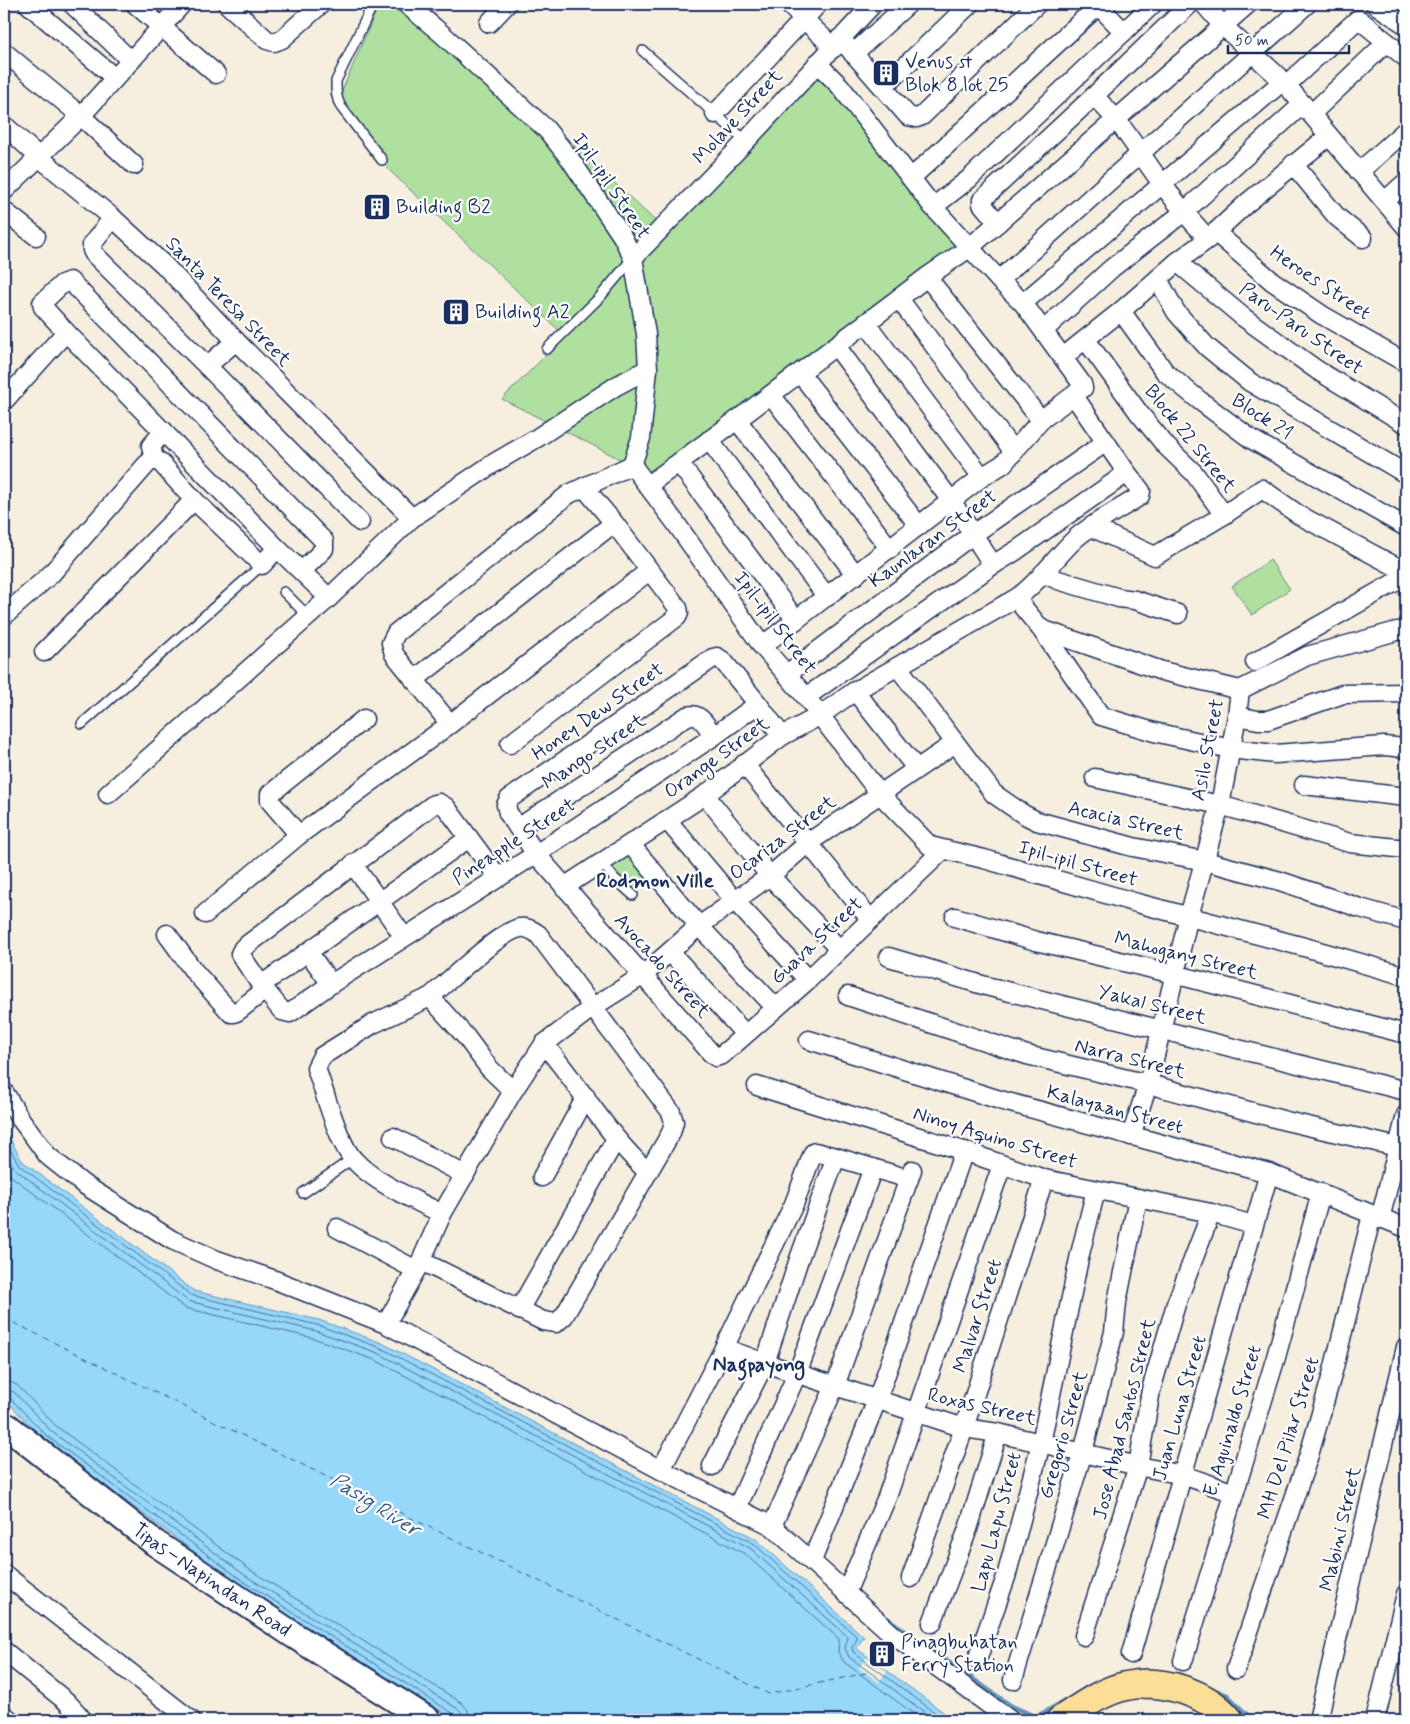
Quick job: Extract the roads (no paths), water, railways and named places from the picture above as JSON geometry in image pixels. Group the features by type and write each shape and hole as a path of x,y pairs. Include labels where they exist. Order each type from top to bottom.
{"main road":[{"name":"Tipas–Napindan Road","path":"4,1426 8,1427 154,1543 295,1636 428,1720"},
{"path":"1061,1720 1085,1704 1110,1692 1126,1686 1150,1684 1170,1687 1192,1694 1213,1705 1229,1720"}],"street":[{"path":"28,4 115,78"},
{"path":"72,4 131,61"},
{"path":"135,4 216,74"},
{"path":"4,191 81,116 182,4"},
{"path":"227,4 267,40 274,42 282,39 314,6"},
{"name":"Ipil-ipil Street","path":"406,4 442,34 546,130 570,159 622,236 633,258 646,334 648,369 641,438 632,465 762,646 806,697 880,794 923,840 930,846 943,850 984,859 1137,903 1406,976"},
{"path":"489,23 507,4"},
{"path":"788,4 803,20 853,54 912,118 922,116 1034,5"},
{"path":"715,114 818,4"},
{"name":"Molave Street","path":"633,258 746,141 873,4"},
{"path":"853,54 908,4"},
{"path":"883,86 970,4"},
{"path":"933,207 969,179 1153,4"},
{"path":"998,223 982,204 982,200 1190,4"},
{"path":"1204,4 1223,26 1285,83 1406,227"},
{"path":"648,485 927,277 969,248 1248,4"},
{"path":"999,280 1307,4"},
{"path":"1375,4 1406,25"},
{"path":"912,178 1099,5 1124,32"},
{"path":"1023,303 1358,20 1406,58"},
{"path":"1044,330 1112,268 1184,212 1387,42"},
{"path":"4,52 81,116 134,165"},
{"path":"762,646 952,502 982,477 1002,464 1041,420 1083,388 1044,330 1023,303 969,248 933,207 840,86 817,63"},
{"name":"Heroes Street","path":"1094,96 1116,120 1140,155 1184,212 1212,236 1305,303 1406,362"},
{"name":"Santa Teresa Street","path":"4,125 40,158 113,218 164,265 236,341 412,518"},
{"path":"1359,172 1406,130"},
{"path":"1063,358 1177,262 1212,236 1293,164 1329,136"},
{"path":"1293,164 1337,217 1363,238"},
{"path":"1385,201 1406,182"},
{"path":"4,211 36,236"},
{"path":"113,218 92,244 94,254 360,522"},
{"name":"Paru-Paru Street","path":"1177,262 1243,317 1317,370 1406,424"},
{"path":"927,277 1041,420"},
{"path":"1158,279 1176,312 1207,347 1250,382 1406,474"},
{"path":"302,571 324,550 324,541 70,281 62,284 42,303 43,307 278,548 329,598"},
{"path":"899,299 1014,452"},
{"name":"Block 21","path":"1121,311 1166,372 1199,400 1251,438 1406,527"},
{"path":"866,323 982,477"},
{"path":"6,393 66,332"},
{"name":"Block 22 Street","path":"1086,340 1139,413 1166,446 1194,473 1224,515 1262,489 1299,515 1406,574"},
{"path":"207,366 236,341"},
{"path":"836,346 952,502 993,565"},
{"path":"108,794 329,598 412,518 494,463 537,438 616,386 648,369"},
{"path":"800,373 919,526"},
{"path":"616,386 645,400"},
{"path":"771,395 890,549"},
{"path":"806,697 993,565 1127,474 1074,396"},
{"path":"737,420 856,575"},
{"path":"154,459 151,446 164,431"},
{"path":"709,440 827,597"},
{"name":"Kaunlaran Street","path":"787,674 972,535 1106,442"},
{"path":"154,459 160,462 194,500 262,565 278,548"},
{"path":"4,616 51,574 154,459"},
{"path":"679,463 796,620"},
{"path":"450,724 394,654 391,643 396,634 569,494 632,465"},
{"name":"Orange Street","path":"564,887 705,795 782,736 819,716 855,691 1018,597 1032,587 1071,543 1140,496 1141,491 1127,474"},
{"path":"510,744 677,617 679,612 678,608 614,523 584,487"},
{"path":"44,652 194,500"},
{"path":"1092,527 1155,556 1224,515"},
{"path":"414,680 614,523"},
{"path":"204,914 299,835 450,724 649,571"},
{"path":"1043,573 1058,580 1119,598 1135,600 1178,614"},
{"path":"1255,662 1406,574"},
{"path":"1018,597 1022,606 1041,629 1101,716 1154,732 1231,749 1274,754 1384,746 1406,748"},
{"path":"1041,629 1162,671 1240,690 1308,656 1398,631 1406,631"},
{"name":"Honey Dew Street","path":"506,805 509,800 533,783 717,657 723,661 758,704"},
{"name":"Acacia Street","path":"898,667 994,794 1023,814 1037,821 1133,847 1205,861 1280,881 1360,908 1406,921"},
{"name":"Asilo Street","path":"1131,1136 1148,1084 1174,974 1220,805 1240,690"},
{"path":"855,691 916,768"},
{"path":"1237,716 1268,720 1343,694 1406,693"},
{"path":"758,704 782,736"},
{"name":"Pineapple Street","path":"263,987 282,1011 290,1013 331,984 536,854 714,736 758,704"},
{"name":"Mango Street","path":"518,828 687,716 693,714 699,716 714,736"},
{"path":"299,835 270,801 270,794 364,719"},
{"name":"Ocariza Street","path":"386,1324 418,1266 442,1214 513,1091 544,1044 593,1007 642,976 699,926 770,876 808,843 955,742"},
{"path":"744,764 870,919"},
{"path":"1095,778 1220,805 1350,844 1406,850"},
{"path":"1304,785 1406,797"},
{"path":"705,795 770,876 839,949"},
{"path":"263,987 242,960 241,951 434,804 439,803 446,807 498,877"},
{"name":"Avocado Street","path":"506,805 508,813 536,854 642,976 716,1057"},
{"path":"668,820 735,901 808,980"},
{"path":"167,934 193,970 231,1013 234,1013 263,987 308,952 470,838"},
{"path":"631,845 699,926 776,1008"},
{"name":"Guava Street","path":"716,1057 722,1055 808,980 870,919 902,892 943,850"},
{"path":"353,864 404,937"},
{"name":"Mahogany Street","path":"955,917 1036,942 1174,974 1406,1034"},
{"path":"337,1228 543,1321 556,1323 564,1316 671,1133 674,1122 671,1112 538,934 531,929 518,928 502,936 430,997 373,1024 322,1056 316,1064 341,1138 352,1159 371,1176 442,1214"},
{"path":"308,952 331,984"},
{"path":"670,952 745,1034"},
{"name":"Yakal Street","path":"889,957 986,986 1406,1091"},
{"name":"Narra Street","path":"848,996 1027,1055 1148,1084 1286,1121 1402,1148"},
{"path":"430,997 466,1037 489,1068 513,1091"},
{"name":"Kalayaan Street","path":"810,1040 1000,1100 1268,1173 1406,1228"},
{"path":"544,1044 629,1155 648,1172"},
{"name":"Ninoy Aquino Street","path":"757,1086 964,1151 1044,1179 1211,1214 1253,1225"},
{"path":"4,1092 18,1117 48,1156 83,1184 172,1240 216,1260 275,1280 386,1324 661,1470 772,1526 892,1634 1010,1720"},
{"path":"542,1177 586,1097"},
{"name":"MH Del Pilar Street","path":"1236,1669 1314,1437 1376,1217 1402,1148 1406,1115"},
{"path":"393,1137 465,1175"},
{"path":"519,1310 616,1139"},
{"path":"812,1562 877,1400 964,1151"},
{"path":"661,1470 724,1348 794,1204 813,1153 836,1157 872,1168 910,1175 835,1386 772,1526"},
{"path":"712,1466 764,1363 798,1259 836,1157"},
{"path":"846,1593 887,1496 1002,1165"},
{"path":"737,1508 798,1374 872,1168"},
{"name":"Juan Luna Street","path":"1131,1654 1268,1173"},
{"name":"Malvar Street","path":"912,1578 964,1428 1044,1179"},
{"name":"Lapu Lapu Street","path":"977,1660 1006,1576 1041,1442 1078,1263 1096,1190"},
{"name":"E. Aguinaldo Street","path":"1183,1661 1276,1357 1321,1193"},
{"name":"Gregorio Street","path":"1013,1680 1082,1452 1114,1332 1117,1302 1138,1198"},
{"name":"Jose Abad Santos Street","path":"1084,1636 1126,1509 1138,1466 1150,1390 1176,1304 1211,1214"},
{"name":"Mabini Street","path":"1318,1720 1406,1347"},
{"name":"Roxas Street","path":"724,1348 764,1363 964,1428 1041,1442 1183,1475 1234,1493"},
{"path":"932,1623 968,1529 998,1433"},
{"path":"4,1574 191,1720"},
{"path":"1375,1720 1406,1594"},
{"path":"4,1651 67,1702 83,1720"},
{"path":"4,1715 10,1720"}],"lane":[{"path":"374,4 336,81 336,90 341,107 382,160"},
{"path":"643,51 746,141"},
{"path":"547,349 600,297 633,258"},
{"path":"82,724 262,565"},
{"path":"284,592 308,616"},
{"path":"602,863 614,878 634,895"},
{"path":"303,1193 352,1159"}],"water":[{"name":"Pasig River","path":"4,1128 22,1161 194,1291 319,1320 382,1343 756,1539 864,1637 856,1648 954,1720 455,1720 240,1586 44,1440 4,1398"}],"waterway":[{"path":"885,1617 1011,1706 1036,1717 1069,1699"},
{"path":"1212,1689 1227,1695 1252,1720"}],"place":[{"name":"Venus st Blok 8 lot 25","path":"886,73"},
{"name":"Building B2","path":"377,207"},
{"name":"Building A2","path":"456,312"},
{"name":"Pinagbuhatan Ferry Station","path":"882,1654"}],"district":[{"name":"Rodmon Ville","path":"655,881"},
{"name":"Nagpayong","path":"759,1365"}]}
